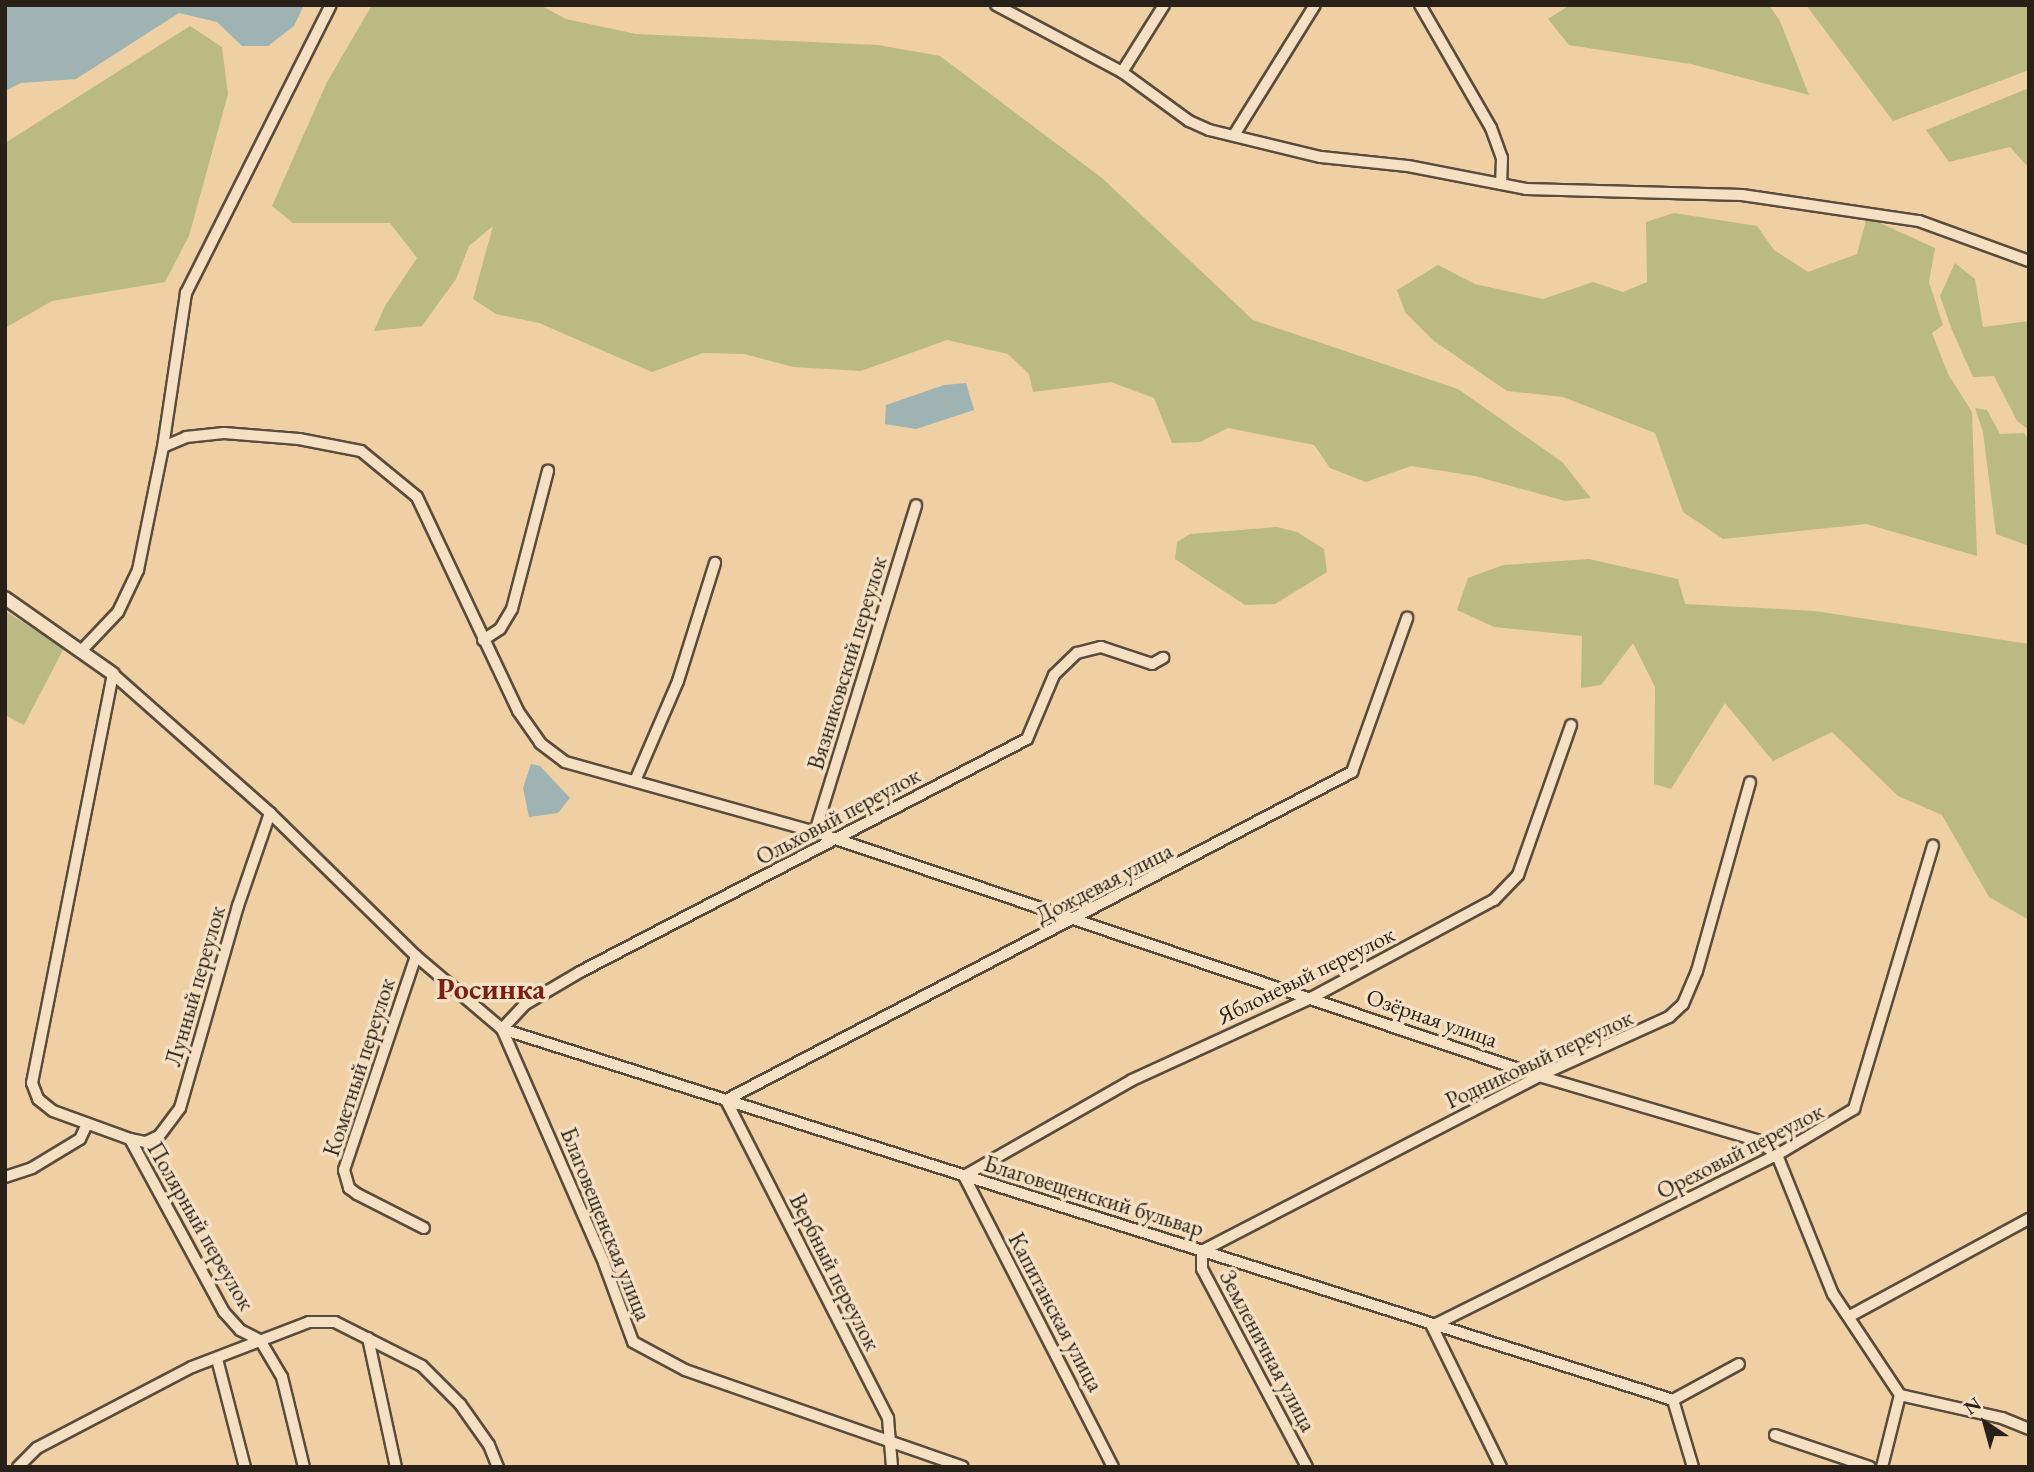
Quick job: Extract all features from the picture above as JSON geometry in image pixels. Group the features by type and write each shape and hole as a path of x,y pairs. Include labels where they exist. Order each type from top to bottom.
{"street":[{"path":"82,650 118,611 138,570 163,447 186,293 331,5"},
{"path":"996,5 1122,72 1189,121 1234,135 1321,156 1408,166 1501,184 1640,195 1742,195 1920,221 2029,261"},
{"path":"1122,72 1164,5"},
{"path":"1234,135 1315,5"},
{"path":"1420,5 1491,128 1502,158 1501,184"},
{"name":"Озёрная улица","path":"163,447 186,437 224,433 347,446 376,460 418,497 518,711 540,743 565,762 815,832 1071,922 1311,998 1539,1076 1757,1140 1777,1156"},
{"path":"484,640 500,629 512,609 548,471"},
{"name":"Вязниковский переулок","path":"815,832 916,506"},
{"path":"635,781 678,681 715,563"},
{"path":"5,598 113,674 270,813 416,956 502,1029"},
{"name":"Дождевая улица","path":"726,1100 1071,922 1352,772 1407,618"},
{"name":"Ольховый переулок","path":"502,1029 524,1005 580,972 1027,739 1041,713 1054,675 1077,653 1101,647 1152,664 1163,658"},
{"name":"Полярный переулок","path":"113,674 32,1083 38,1098 53,1111 130,1139 224,1312 240,1330 260,1340 282,1377 304,1467"},
{"name":"Яблоневый переулок","path":"964,1176 1132,1080 1311,998 1470,914 1506,889 1518,875 1571,725"},
{"name":"Родниковый переулок","path":"1202,1251 1539,1076 1651,1027 1683,1004 1697,971 1750,782"},
{"name":"Лунный переулок","path":"130,1139 146,1142 159,1136 180,1108 238,906 270,813"},
{"name":"Ореховый переулок","path":"1432,1326 1777,1156 1841,1120 1860,1096 1933,846"},
{"name":"Кометный переулок","path":"416,956 344,1170 349,1188 357,1195 424,1228"},
{"name":"Благовещенский бульвар","path":"502,1029 1202,1251 1317,1284 1432,1326 1673,1400"},
{"name":"Благовещенская улица","path":"502,1029 604,1263 633,1342 685,1370 893,1446 963,1467"},
{"name":"Вербный переулок","path":"726,1100 888,1419 893,1446 892,1467"},
{"path":"5,1177 32,1168 80,1139 87,1124"},
{"path":"1777,1156 1833,1294 1900,1395 2003,1418 2029,1429"},
{"name":"Капитанская улица","path":"964,1176 1113,1467"},
{"path":"1850,1316 2029,1219"},
{"name":"Земленичная улица","path":"1202,1251 1202,1269 1307,1467"},
{"path":"18,1467 37,1448 191,1367 309,1322 335,1322 422,1366 460,1404 489,1445 498,1467"},
{"path":"1432,1326 1501,1467"},
{"path":"368,1338 396,1467"},
{"path":"217,1359 245,1467"},
{"path":"1693,1467 1673,1400 1739,1364"},
{"path":"1882,1467 1900,1395"},
{"path":"1775,1435 1870,1467"}],"shaded area":[{"path":"5,5 304,5 294,26 268,46 242,46 217,22 179,13 76,79 21,83 5,91"},
{"path":"372,5 540,5 566,19 636,34 878,45 940,56 1102,178 1253,320 1458,389 1562,462 1591,498 1565,501 1475,476 1411,466 1366,482 1330,468 1314,445 1228,428 1200,442 1172,443 1154,398 1111,382 1033,392 1029,374 1008,354 947,340 861,371 793,367 744,354 703,353 652,372 539,323 496,314 473,299 493,226 469,246 456,279 422,326 374,331 385,306 417,258 390,223 293,223 272,206 327,82"},
{"path":"1570,5 1769,5 1780,21 1809,95 1691,64 1569,45 1548,19"},
{"path":"1806,5 2029,5 2029,70 1893,121"},
{"path":"190,26 222,47 228,94 189,236 165,282 52,301 5,328 5,143"},
{"path":"2029,88 2029,168 2010,147 1949,162 1926,130"},
{"path":"1674,213 1757,226 1774,250 1808,272 1857,254 1867,217 1935,248 1929,282 1943,325 1932,333 1948,374 1972,412 1977,556 1866,524 1723,539 1683,512 1655,433 1563,397 1507,391 1434,341 1405,312 1397,290 1438,265 1475,284 1543,299 1593,282 1623,292 1647,282 1646,222"},
{"path":"1955,263 1975,279 1983,327 2029,321 2029,430 2017,421 1994,376 1973,377 1952,330 1940,296"},
{"path":"966,383 974,410 916,429 885,424 886,405 944,385"},
{"path":"1975,408 1987,410 2000,434 2024,433 2029,441 2029,546 1996,534 1983,432"},
{"path":"1277,527 1297,532 1324,549 1327,572 1275,604 1245,605 1175,559 1177,542 1190,534"},
{"path":"1589,559 1678,579 1685,604 1815,611 2029,644 2029,920 1989,897 1942,815 1898,796 1832,732 1773,761 1725,703 1671,789 1654,784 1655,687 1633,643 1601,685 1581,688 1582,636 1494,627 1457,610 1468,578 1503,565"},
{"path":"5,611 64,648 24,725 5,715"},
{"path":"531,764 540,766 570,798 558,813 529,817 523,788"}],"district":[{"name":"Росинка","path":"491,989"}]}
